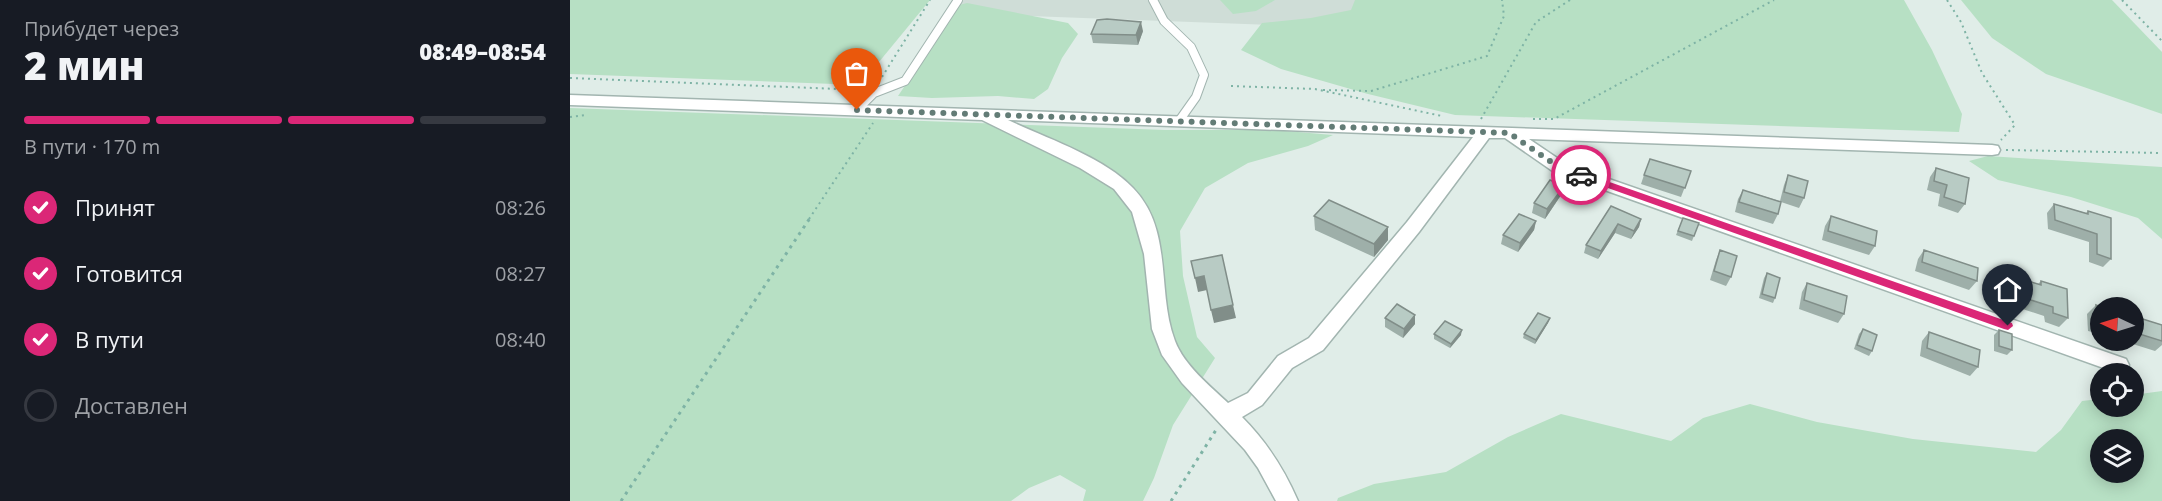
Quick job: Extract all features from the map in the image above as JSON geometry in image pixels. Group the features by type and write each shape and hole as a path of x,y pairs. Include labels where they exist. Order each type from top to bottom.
{"street":[{"path":"570,100 1179,121 1488,126 1509,133 1560,168 2113,363"},
{"path":"981,114 1102,173 1128,192 1144,218 1154,257 1161,328 1173,357 1225,416 1263,454 1281,484 1287,501"},
{"path":"1225,416 1255,399 1285,362 1316,344 1413,227 1488,126"},
{"path":"1509,133 1992,150"}],"lane":[{"path":"857,110 874,91 893,88 905,81 957,0"},
{"path":"1154,0 1164,21 1191,47 1204,75 1196,97 1179,121"}],"path":[{"path":"570,78 874,91 930,0"},
{"path":"1231,86 1371,91 1487,56 1504,16 1502,0"},
{"path":"1488,126 1480,120 1536,22 1570,0"},
{"path":"1533,119 1554,119 1774,0"},
{"path":"1947,0 1961,22 1982,73 2015,125 1992,150"},
{"path":"2122,0 2162,41"},
{"path":"1315,90 1444,117"},
{"path":"621,501 880,111"},
{"path":"1992,150 2162,153"},
{"path":"1171,501 1225,416"}],"shaded area":[{"path":"952,0 1360,0 1357,28 944,13"}],"green space":[{"path":"570,0 930,0 860,85 570,74"},
{"path":"1220,0 1275,0 1256,11 1233,14"},
{"path":"1355,0 1904,0 1932,50 1962,114 1959,132 1455,115 1368,94 1281,69 1241,50 1262,23 1311,18 1351,10"},
{"path":"1961,0 2112,0 2162,52 2162,114 2046,74 1992,38"},
{"path":"967,3 1068,23 1078,34 1062,58 1048,89 1034,99 998,96 932,98 898,96 959,5"},
{"path":"570,108 1165,130 1274,130 1333,135 1308,146 1248,163 1205,188 1180,231 1183,276 1197,337 1215,358 1173,425 1143,501 1083,501 1086,490 1060,475 1029,488 1011,501 570,501"},
{"path":"1988,156 2162,167 2162,239 2138,218 2071,197 1998,180 1969,161"},
{"path":"2162,391 2162,501 1337,501 1338,498 1374,484 1446,472 1508,437 1561,414 1671,441 1703,418 1750,404 1817,422 1913,439 2036,452 2061,430 2082,401 2090,400 2090,417 2144,417 2144,393"}],"building":[{"path":"1097,20 1141,22 1136,35 1091,34"},
{"path":"1650,159 1691,171 1685,188 1644,175"},
{"path":"1936,168 1969,178 1965,204 1944,197 1947,185 1934,181"},
{"path":"1788,175 1808,181 1804,198 1784,192"},
{"path":"1550,180 1564,186 1547,209 1534,203"},
{"path":"1743,190 1781,202 1778,214 1739,202"},
{"path":"1329,200 1388,227 1374,244 1314,216"},
{"path":"2054,204 2111,218 2111,259 2097,254 2097,234 2055,220"},
{"path":"1611,206 1641,219 1634,231 1618,224 1601,251 1586,245"},
{"path":"1519,214 1536,221 1520,243 1503,235"},
{"path":"1831,216 1877,231 1875,246 1828,231"},
{"path":"1683,218 1699,223 1694,236 1678,231"},
{"path":"1720,250 1737,256 1731,277 1714,271"},
{"path":"1924,250 1978,268 1977,281 1922,262"},
{"path":"1222,255 1233,305 1211,310 1204,276 1195,278 1191,261"},
{"path":"1767,273 1780,278 1775,298 1762,294"},
{"path":"2012,276 2041,285 2041,281 2067,289 2068,318 2053,313 2053,307 2012,294"},
{"path":"1807,283 1847,296 1844,314 1804,300"},
{"path":"1397,304 1415,315 1404,329 1385,318"},
{"path":"1538,313 1550,318 1536,340 1524,334"},
{"path":"2144,319 2162,325 2162,341 2144,335"},
{"path":"1445,321 1462,330 1451,344 1434,334"},
{"path":"1863,329 1877,335 1872,351 1857,345"},
{"path":"1999,330 2012,334 2012,350 1999,346"},
{"path":"1929,332 1980,350 1978,367 1927,348"}],"way so far":[{"path":"857,110 1509,133 1560,168 1581,175"}],"route":[{"path":"1581,175 2008,326"}]}
